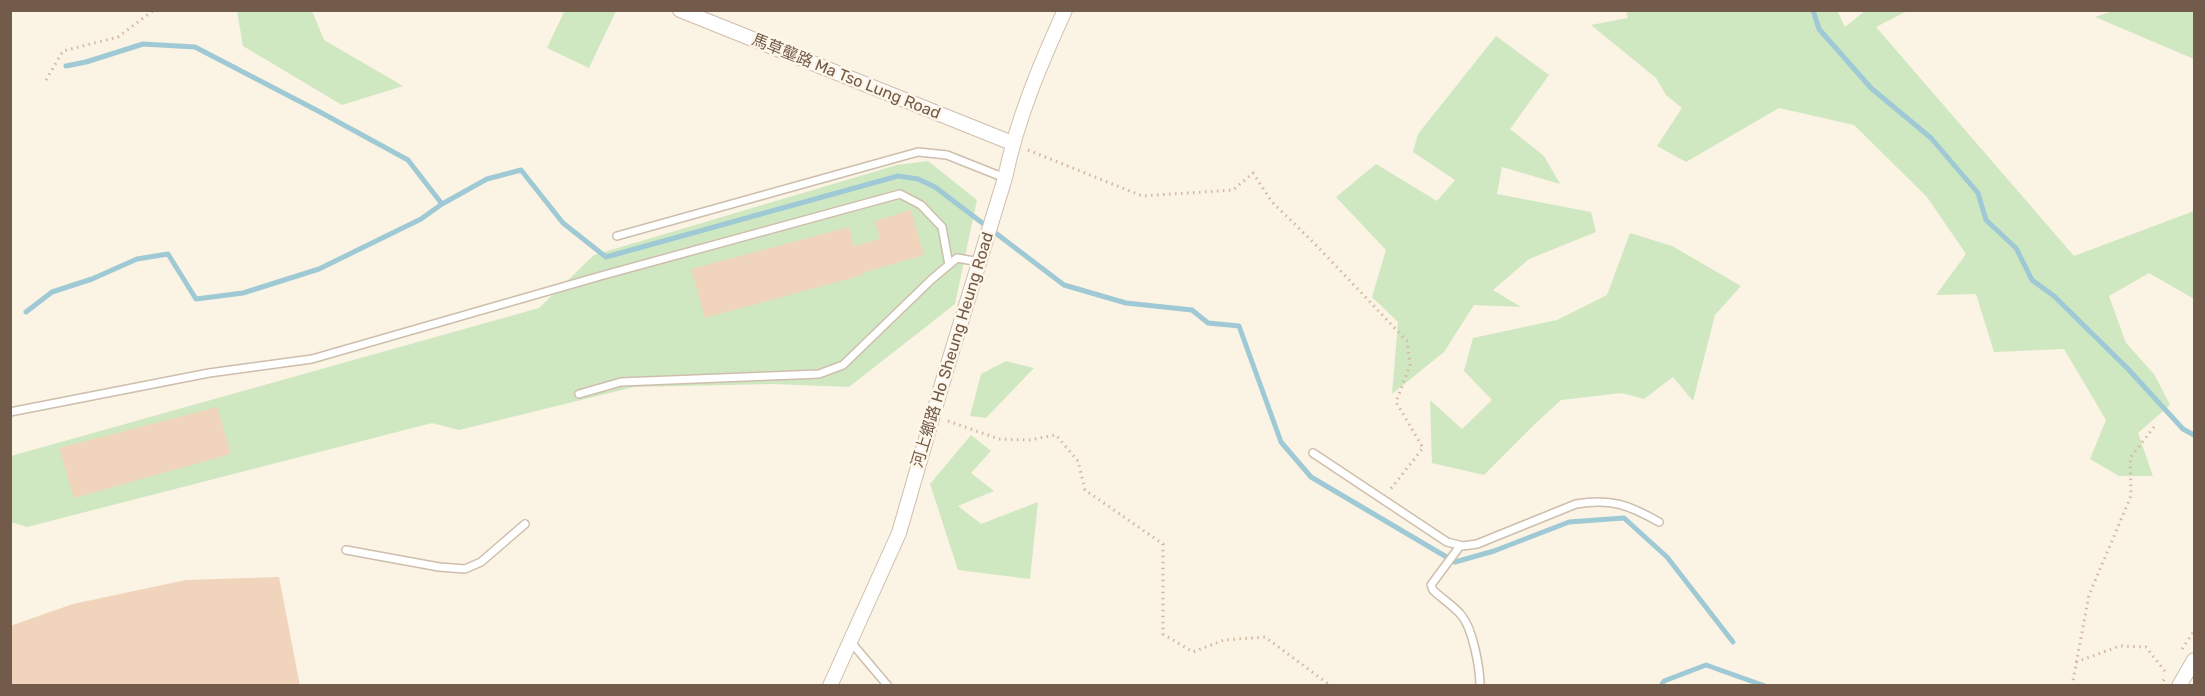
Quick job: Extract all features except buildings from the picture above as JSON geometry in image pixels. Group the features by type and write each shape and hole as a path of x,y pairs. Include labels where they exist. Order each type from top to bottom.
{"street":[{"name":"馬草壟路 Ma Tso Lung Road","path":"680,10 1012,143"},
{"name":"河上鄉路 Ho Sheung Heung Road","path":"830,686 899,533 1005,178 1012,143 1033,81 1065,10"},
{"path":"2179,686 2194,660"}],"lane":[{"path":"617,236 918,152 947,154 1005,178"},
{"path":"10,412 209,373 312,359 604,275 900,194 921,206 942,227 949,265"},
{"path":"579,394 621,382 819,374 843,365 957,258 980,262"},
{"path":"1312,453 1447,542 1460,546 1477,544 1576,504 1593,501 1612,501 1630,506 1659,522"},
{"path":"346,550 439,567 465,569 480,562 525,524"},
{"path":"1460,546 1431,585 1433,591 1464,618 1468,626 1480,674 1480,686"},
{"path":"850,641 888,686"}],"path":[{"path":"46,80 63,51 118,37 154,10"},
{"path":"1012,143 1142,196 1233,190 1253,172 1272,202 1316,244 1407,341 1410,365 1396,402 1423,448 1382,499"},
{"path":"933,416 999,439 1029,440 1056,435 1078,461 1085,490 1163,544 1162,634 1192,652 1224,640 1265,637 1331,686"},
{"path":"2072,686 2089,595 2131,496 2130,458 2154,427"},
{"path":"2076,662 2120,646 2146,647 2167,674"}],"green space":[{"path":"565,10 616,11 589,68 547,48"},
{"path":"1837,10 1845,27 1865,11 1907,11 1876,27 2074,256 2194,211 2194,299 2149,273 2109,296 2126,343 2154,374 2170,405 2138,433 2153,476 2119,476 2090,459 2106,420 2064,349 1994,352 1976,294 1936,295 1966,254 1927,197 1854,125 1779,108 1686,162 1657,146 1682,108 1666,95 1656,78 1591,25 1628,18 1626,11"},
{"path":"237,11 312,11 324,40 403,86 342,105 243,46"},
{"path":"2113,11 2194,11 2194,59 2095,17"},
{"path":"1496,36 1549,75 1510,129 1544,156 1560,184 1502,167 1497,194 1591,212 1596,232 1529,259 1493,290 1521,307 1474,305 1444,352 1392,394 1398,322 1372,297 1386,250 1336,197 1376,164 1437,201 1455,180 1413,152 1418,134"},
{"path":"928,161 977,200 955,304 849,387 774,384 634,387 459,430 432,423 27,527 11,522 11,456 539,308 594,255 897,165"},
{"path":"1630,233 1672,246 1741,286 1715,315 1693,401 1673,377 1644,399 1622,393 1561,400 1484,475 1432,463 1430,400 1462,429 1492,400 1464,371 1473,338 1557,320 1607,295"},
{"path":"1006,361 1034,368 986,418 970,416 981,374"},
{"path":"971,435 991,451 971,473 994,491 958,506 981,524 1038,502 1030,579 958,570 930,484"}],"waterway":[{"path":"1813,10 1819,29 1871,88 1931,138 1978,193 1986,220 2016,248 2032,280 2054,296 2128,369 2183,429 2194,435"},
{"path":"66,66 143,44 195,47 408,160 442,204 487,179 521,170 563,223 606,257 898,176 918,179 935,187 1064,285 1126,303 1192,310 1208,323 1239,326 1281,442 1311,477 1455,562 1494,551 1569,522 1624,518 1667,557 1733,642"},
{"path":"26,312 52,292 92,279 137,259 168,254 196,299 243,293 319,269 421,219 442,204"},
{"path":"1661,686 1664,681 1706,665 1765,686"}]}
